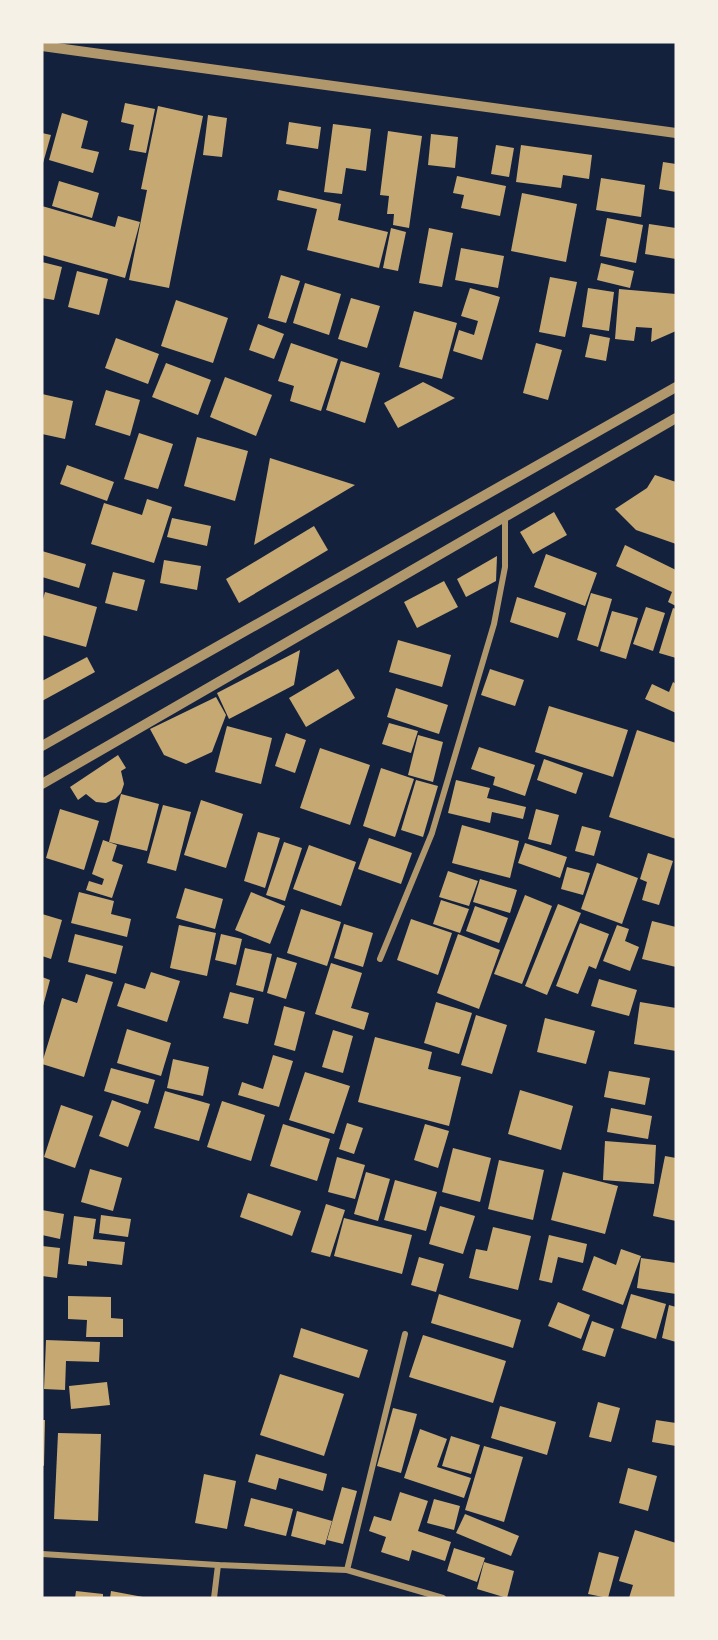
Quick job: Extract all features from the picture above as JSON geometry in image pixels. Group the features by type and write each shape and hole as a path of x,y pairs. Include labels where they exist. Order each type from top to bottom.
{"street":[{"path":"42,46 57,45 676,133"},
{"path":"42,746 676,387"},
{"path":"42,783 676,418"},
{"path":"380,959 432,833 494,624 505,567 505,517"},
{"path":"347,1570 405,1334"},
{"path":"42,1554 347,1570 442,1598"},
{"path":"214,1598 218,1564"}],"building":[{"path":"125,103 155,109 146,153 129,150 134,125 121,122"},
{"path":"158,106 203,116 169,288 129,280 147,190 141,189"},
{"path":"62,113 88,121 81,148 99,152 93,173 49,160"},
{"path":"208,115 227,118 222,157 203,155"},
{"path":"289,122 321,127 318,149 286,144"},
{"path":"333,124 371,129 366,171 346,168 342,194 324,192"},
{"path":"388,131 422,136 409,228 393,225 394,214 387,214 389,196 380,195"},
{"path":"42,133 51,135 43,163 42,163"},
{"path":"431,134 458,137 455,168 428,165"},
{"path":"496,145 514,148 509,177 491,174"},
{"path":"521,145 592,155 589,179 563,175 561,188 516,182"},
{"path":"663,162 676,164 676,192 659,189"},
{"path":"457,176 506,186 500,216 461,208 464,195 453,193"},
{"path":"601,178 645,185 641,217 596,210"},
{"path":"59,181 99,193 92,218 52,206"},
{"path":"279,190 341,204 338,220 388,232 379,268 307,250 317,209 277,200"},
{"path":"522,193 577,204 566,262 511,251"},
{"path":"42,206 115,227 118,216 140,222 125,278 42,255"},
{"path":"607,218 643,225 636,263 600,256"},
{"path":"649,224 676,228 676,259 645,254"},
{"path":"391,228 406,232 398,271 383,268"},
{"path":"429,228 453,233 442,287 419,283"},
{"path":"461,248 504,256 498,288 455,280"},
{"path":"42,262 62,267 54,300 42,298"},
{"path":"601,263 634,271 630,288 597,280"},
{"path":"77,271 108,279 99,315 68,307"},
{"path":"281,275 300,281 286,323 268,318"},
{"path":"550,277 577,282 565,337 539,332"},
{"path":"305,283 341,294 329,335 293,323"},
{"path":"470,288 500,297 482,360 453,351 459,330 474,335 478,321 461,316"},
{"path":"588,288 614,292 609,331 582,327"},
{"path":"619,289 676,294 676,331 651,342 652,328 636,327 634,341 615,339"},
{"path":"351,298 380,306 367,348 338,339"},
{"path":"176,300 228,318 213,363 161,346"},
{"path":"414,311 457,323 442,379 399,367"},
{"path":"258,324 284,334 274,359 249,350"},
{"path":"590,334 610,338 606,361 585,357"},
{"path":"116,338 159,354 148,384 105,368"},
{"path":"291,343 338,359 321,411 290,401 294,386 278,381"},
{"path":"536,343 562,350 548,400 523,393"},
{"path":"341,361 380,373 365,423 326,410"},
{"path":"166,363 211,380 198,415 152,397"},
{"path":"225,377 272,395 256,436 210,417"},
{"path":"423,382 455,398 398,428 384,403"},
{"path":"106,390 140,400 130,436 95,425"},
{"path":"42,394 73,401 65,439 42,434"},
{"path":"139,433 173,444 158,489 124,479"},
{"path":"197,437 248,451 235,501 184,486"},
{"path":"270,458 355,485 254,545"},
{"path":"67,465 114,482 107,501 60,484"},
{"path":"655,475 676,482 676,544 636,530 615,509 647,488"},
{"path":"147,499 172,507 154,563 91,544 104,503 142,515"},
{"path":"554,512 567,535 533,554 520,532"},
{"path":"172,518 211,526 207,546 167,537"},
{"path":"314,526 328,550 239,603 226,579"},
{"path":"625,545 676,570 676,606 668,602 672,592 616,566"},
{"path":"42,551 86,564 79,588 42,577"},
{"path":"546,554 597,573 585,606 534,587"},
{"path":"497,556 496,581 466,597 457,579"},
{"path":"164,560 201,566 197,590 160,583"},
{"path":"113,572 145,580 137,611 105,603"},
{"path":"444,581 458,607 417,628 404,602"},
{"path":"45,592 97,607 86,647 42,635 42,603"},
{"path":"591,593 612,599 598,647 577,640"},
{"path":"517,597 566,613 558,638 510,622"},
{"path":"646,607 665,613 653,651 633,644"},
{"path":"673,608 676,609 676,658 659,653"},
{"path":"612,611 638,618 626,659 600,651"},
{"path":"398,640 451,655 442,687 389,672"},
{"path":"300,650 294,685 229,719 217,693"},
{"path":"87,657 95,672 42,701 42,681"},
{"path":"338,669 355,698 306,727 289,698"},
{"path":"490,669 524,680 515,706 481,695"},
{"path":"673,682 676,684 676,713 645,699 652,684 669,692"},
{"path":"396,688 448,705 439,734 387,717"},
{"path":"216,697 226,715 212,752 186,764 164,755 150,729"},
{"path":"549,706 628,730 613,777 535,752"},
{"path":"389,723 418,731 411,753 382,744"},
{"path":"227,726 272,738 261,784 215,772"},
{"path":"637,730 676,743 676,839 609,817"},
{"path":"286,733 306,740 295,773 275,766"},
{"path":"418,735 443,742 433,782 408,775"},
{"path":"479,747 535,765 525,796 493,785 495,777 471,769"},
{"path":"320,748 370,765 350,825 300,808"},
{"path":"118,755 126,768 121,771 124,784 121,793 106,803 96,802 86,794 78,800 70,787"},
{"path":"544,759 583,773 576,794 537,780"},
{"path":"381,768 414,779 395,837 363,826"},
{"path":"416,780 438,786 423,837 401,830"},
{"path":"456,780 490,788 487,798 526,807 523,819 492,812 490,823 448,813"},
{"path":"121,794 159,804 147,851 109,842"},
{"path":"201,800 243,814 226,868 184,855"},
{"path":"163,805 191,812 176,871 147,863"},
{"path":"60,809 99,821 84,870 46,858"},
{"path":"536,809 559,815 551,845 528,839"},
{"path":"462,825 519,841 510,878 452,863"},
{"path":"582,826 601,831 594,856 575,851"},
{"path":"258,832 280,838 265,888 244,881"},
{"path":"369,838 412,853 401,884 358,869"},
{"path":"103,840 117,845 112,861 123,865 112,898 86,890 89,881 102,885 104,879 92,874"},
{"path":"284,842 302,848 285,901 266,895"},
{"path":"525,843 567,857 560,878 518,863"},
{"path":"309,845 356,862 341,906 293,889"},
{"path":"648,853 673,861 659,905 642,900 647,882 640,879"},
{"path":"597,863 638,878 622,924 581,909"},
{"path":"567,867 590,873 583,895 561,889"},
{"path":"448,871 478,881 469,906 439,897"},
{"path":"480,879 517,890 510,913 473,902"},
{"path":"185,888 223,899 215,929 176,918"},
{"path":"79,892 114,901 111,914 131,919 127,937 71,923"},
{"path":"251,892 285,906 270,944 235,930"},
{"path":"525,895 552,906 522,984 494,974"},
{"path":"441,900 469,909 460,933 433,924"},
{"path":"558,904 581,913 547,995 525,986"},
{"path":"475,906 508,918 499,943 466,931"},
{"path":"301,909 341,922 327,966 287,953"},
{"path":"42,914 62,920 51,959 42,956"},
{"path":"411,919 452,933 438,975 397,960"},
{"path":"652,921 676,927 676,967 642,959"},
{"path":"580,923 609,934 596,969 589,966 578,994 556,986"},
{"path":"344,924 373,933 363,967 334,958"},
{"path":"179,925 216,933 207,976 170,968"},
{"path":"617,925 629,929 625,941 639,947 630,971 603,961"},
{"path":"75,934 123,946 116,974 68,962"},
{"path":"221,934 242,939 236,965 215,960"},
{"path":"458,934 500,950 479,1009 437,993"},
{"path":"245,948 272,954 263,992 236,985"},
{"path":"277,957 297,963 286,999 267,993"},
{"path":"331,963 362,973 351,1008 369,1013 364,1030 315,1014"},
{"path":"151,972 180,981 167,1022 117,1006 125,983 145,989"},
{"path":"86,974 113,982 84,1077 42,1063 62,998 77,1003"},
{"path":"42,977 50,980 43,1006 42,1006"},
{"path":"599,979 637,990 629,1016 591,1006"},
{"path":"230,992 254,998 248,1024 223,1018"},
{"path":"436,1002 472,1013 459,1054 424,1043"},
{"path":"640,1002 676,1008 676,1051 634,1044"},
{"path":"284,1006 305,1012 295,1051 274,1045"},
{"path":"476,1015 507,1025 492,1074 461,1065"},
{"path":"545,1018 595,1031 586,1064 537,1052"},
{"path":"127,1029 171,1043 161,1076 117,1063"},
{"path":"333,1030 353,1036 343,1073 322,1067"},
{"path":"375,1037 432,1052 428,1069 461,1077 449,1126 358,1102"},
{"path":"273,1055 293,1061 279,1107 238,1095 242,1082 263,1089"},
{"path":"173,1059 209,1067 203,1096 167,1088"},
{"path":"111,1068 155,1080 148,1104 104,1091"},
{"path":"609,1071 650,1078 645,1105 604,1097"},
{"path":"305,1072 350,1086 334,1134 289,1120"},
{"path":"520,1090 573,1106 561,1150 508,1134"},
{"path":"165,1091 210,1104 199,1141 154,1128"},
{"path":"112,1100 141,1111 128,1147 99,1136"},
{"path":"222,1101 265,1115 251,1161 207,1147"},
{"path":"61,1105 93,1116 75,1168 44,1157"},
{"path":"611,1108 652,1116 648,1139 607,1132"},
{"path":"347,1123 363,1128 354,1154 339,1149"},
{"path":"283,1124 330,1139 317,1181 270,1166"},
{"path":"425,1124 449,1131 438,1168 414,1160"},
{"path":"605,1141 656,1145 654,1184 603,1180"},
{"path":"453,1148 491,1158 480,1202 442,1192"},
{"path":"665,1156 676,1158 676,1221 653,1216"},
{"path":"337,1157 365,1165 355,1199 328,1192"},
{"path":"499,1160 544,1170 533,1220 488,1209"},
{"path":"90,1169 122,1178 113,1211 81,1202"},
{"path":"366,1172 390,1179 378,1221 354,1214"},
{"path":"563,1172 618,1186 605,1234 551,1220"},
{"path":"395,1180 437,1192 426,1231 384,1220"},
{"path":"248,1193 301,1211 292,1236 240,1217"},
{"path":"326,1204 345,1210 330,1257 311,1252"},
{"path":"440,1206 475,1216 463,1254 429,1244"},
{"path":"42,1210 64,1214 60,1239 42,1235"},
{"path":"101,1215 131,1219 128,1237 99,1233"},
{"path":"74,1216 96,1219 93,1239 125,1242 122,1265 87,1261 87,1266 68,1264"},
{"path":"344,1218 412,1235 402,1274 334,1256"},
{"path":"493,1227 531,1236 518,1290 469,1278 476,1249 487,1251"},
{"path":"549,1235 587,1244 583,1263 558,1257 552,1283 539,1280"},
{"path":"42,1246 60,1248 57,1278 42,1276"},
{"path":"621,1249 641,1256 623,1305 582,1290 594,1256 616,1265"},
{"path":"419,1257 444,1264 436,1292 411,1285"},
{"path":"641,1258 676,1263 676,1294 637,1288"},
{"path":"439,1294 521,1320 513,1348 431,1323"},
{"path":"631,1294 666,1304 656,1339 621,1328"},
{"path":"68,1296 111,1297 111,1318 123,1319 123,1337 86,1337 87,1320 68,1319"},
{"path":"558,1302 590,1315 581,1339 548,1326"},
{"path":"669,1305 676,1307 676,1342 662,1338"},
{"path":"592,1321 614,1329 605,1357 582,1350"},
{"path":"301,1328 368,1350 359,1378 293,1357"},
{"path":"423,1335 506,1361 493,1403 409,1377"},
{"path":"46,1340 100,1342 99,1362 66,1361 65,1390 44,1389"},
{"path":"280,1374 344,1394 324,1456 260,1435"},
{"path":"107,1382 110,1405 71,1409 69,1386"},
{"path":"598,1402 620,1408 611,1442 589,1437"},
{"path":"500,1406 556,1422 547,1455 491,1438"},
{"path":"393,1408 417,1414 401,1473 377,1466"},
{"path":"42,1420 45,1420 44,1466 42,1465"},
{"path":"656,1420 676,1423 676,1446 652,1442"},
{"path":"420,1429 447,1439 437,1467 471,1478 464,1498 404,1478"},
{"path":"58,1433 101,1434 98,1521 54,1519"},
{"path":"451,1436 480,1445 471,1474 442,1466"},
{"path":"484,1446 523,1457 504,1522 465,1510"},
{"path":"256,1454 327,1474 323,1491 279,1478 276,1490 248,1482"},
{"path":"628,1468 657,1476 648,1511 619,1503"},
{"path":"204,1474 236,1481 227,1529 195,1523"},
{"path":"342,1487 357,1491 343,1544 327,1540"},
{"path":"400,1492 428,1501 418,1531 451,1542 445,1561 412,1550 409,1561 381,1552 386,1537 369,1531 374,1516 391,1521"},
{"path":"251,1498 293,1509 286,1536 244,1526"},
{"path":"434,1499 460,1506 454,1530 427,1523"},
{"path":"297,1511 332,1521 325,1545 291,1536"},
{"path":"465,1514 519,1536 511,1556 456,1533"},
{"path":"635,1530 676,1543 676,1598 629,1598 633,1585 619,1581"},
{"path":"454,1548 485,1558 477,1582 447,1571"},
{"path":"599,1552 619,1557 608,1598 588,1594"},
{"path":"484,1562 514,1571 507,1598 477,1589"},
{"path":"76,1591 103,1594 103,1598 75,1598"},
{"path":"111,1591 143,1597 110,1598"}]}
